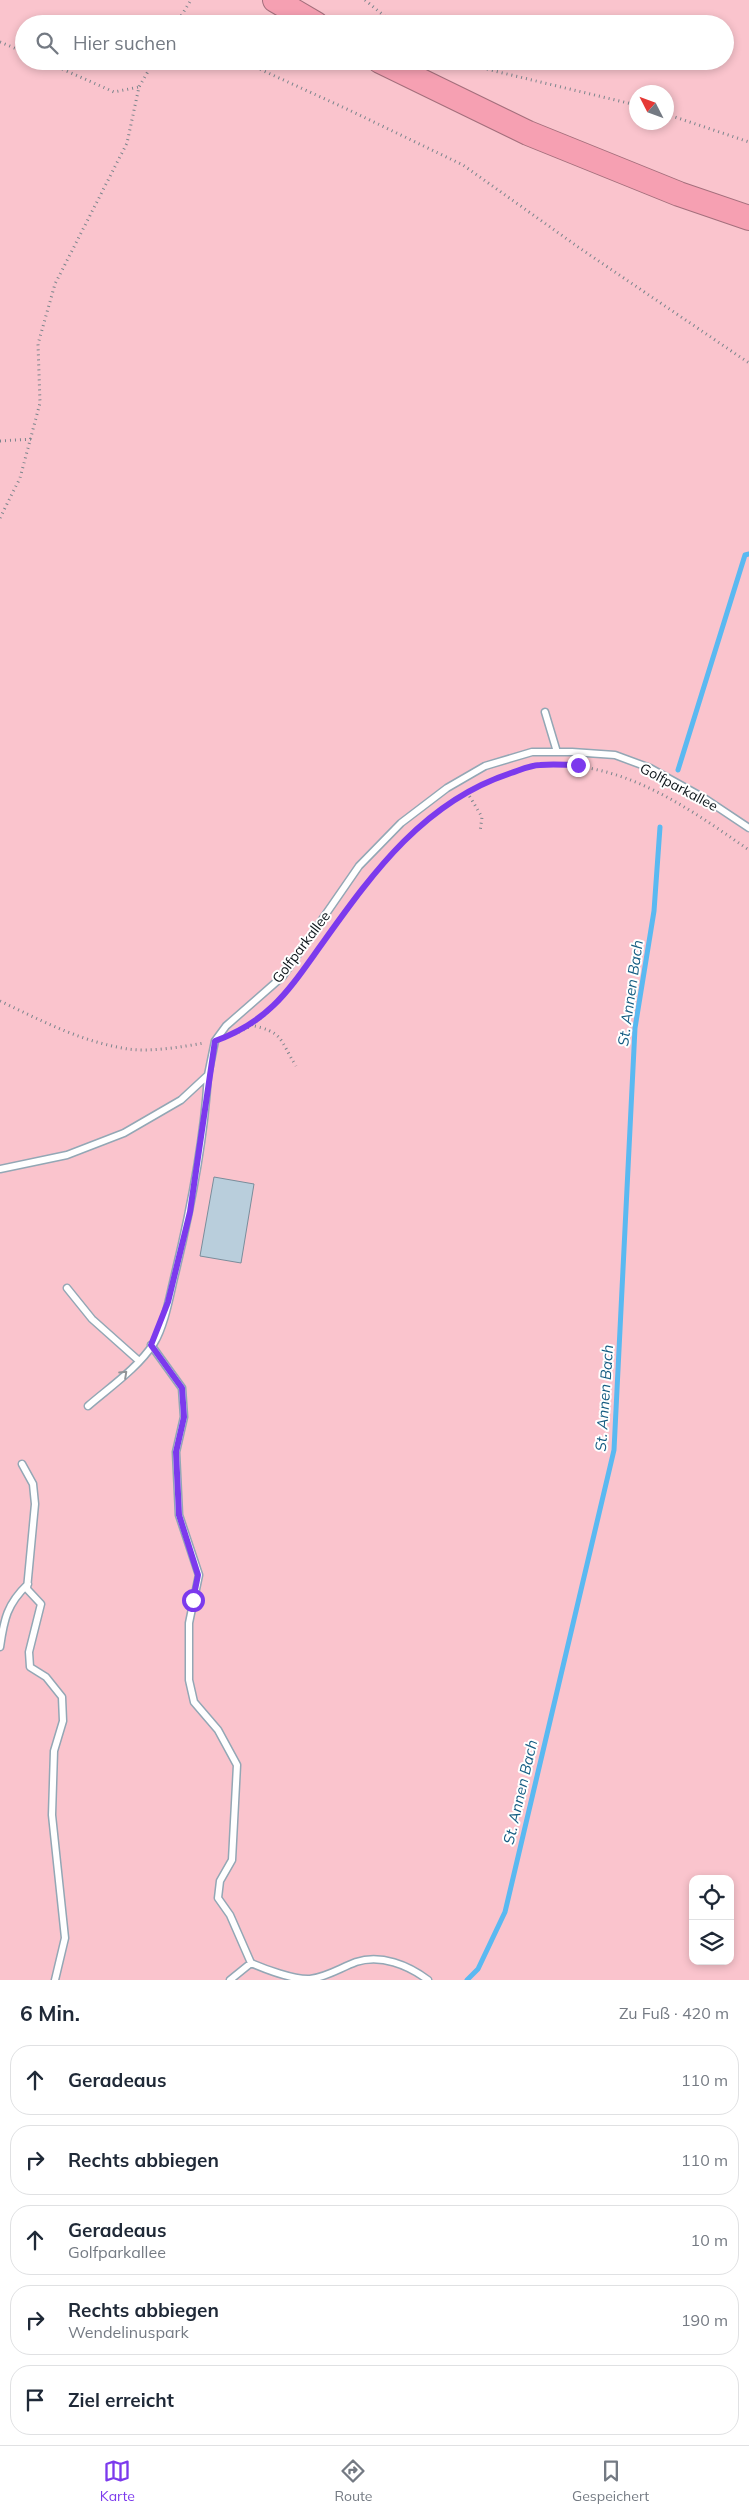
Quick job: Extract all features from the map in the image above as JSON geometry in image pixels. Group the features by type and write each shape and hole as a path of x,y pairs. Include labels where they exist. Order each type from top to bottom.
{"highway":[{"path":"275,0 301,15"},
{"path":"398,70 528,133 679,194 749,218"}],"lane":[{"path":"545,712 557,752"},
{"name":"Golfparkallee","path":"88,1406 138,1360 151,1345 168,1302 190,1212 206,1116 208,1075 215,1041 226,1026 283,976 359,866 401,823 447,788 485,766 532,752 557,752 614,755 650,768 704,798 749,828"},
{"path":"0,1169 67,1155 124,1133 181,1100 208,1075"},
{"path":"66,1288 92,1319 138,1360"},
{"path":"151,1345 182,1388 184,1417 176,1452 179,1515 198,1575 190,1623 188,1680 194,1702 218,1730 237,1765 232,1860 220,1881 218,1898 230,1915 251,1963 267,1970 307,1979 326,1976 358,1962 382,1960 411,1968 428,1980"},
{"path":"22,1464 33,1484 35,1504 28,1589 41,1604 29,1652 30,1667 46,1677 62,1697 63,1721 54,1751 52,1815 65,1938 55,1980"},
{"path":"0,1647 4,1617 16,1596 28,1584"},
{"path":"230,1980 251,1963"}],"path":[{"path":"182,15 191,0"},
{"path":"365,0 383,15"},
{"path":"0,42 15,48"},
{"path":"64,70 114,92 140,87"},
{"path":"0,518 20,478 32,439 40,403 38,344 55,284 127,143 140,87 149,70"},
{"path":"262,70 463,165 581,249 749,363"},
{"path":"490,70 629,103"},
{"path":"674,117 749,142"},
{"path":"0,441 32,439"},
{"path":"304,968 373,873 407,838 468,792 492,780 538,765 578,765 604,770 650,787 697,815 749,850"},
{"path":"468,792 482,817 480,832"},
{"path":"0,1001 74,1036 130,1049 177,1047 215,1041 239,1032 281,1000 298,976"},
{"path":"249,1025 269,1029 278,1034 296,1066"}],"shaded area":[{"path":"0,0 749,0 749,1980 0,1980"}],"building":[{"path":"214,1177 254,1184 241,1263 200,1256"}],"waterway":[{"name":"St. Annen Bach","path":"678,770 745,555 749,554"},
{"name":"St. Annen Bach","path":"467,1980 478,1969 505,1912 614,1450 635,1028 654,911 660,827"}],"route":[{"path":"193,1600 198,1575 179,1515 176,1452 184,1417 182,1388 151,1345 154,1342 168,1302 190,1212 206,1116 208,1075 215,1041 239,1032 281,1000 373,873 407,838 454,800 492,780 538,765 578,765"}]}
